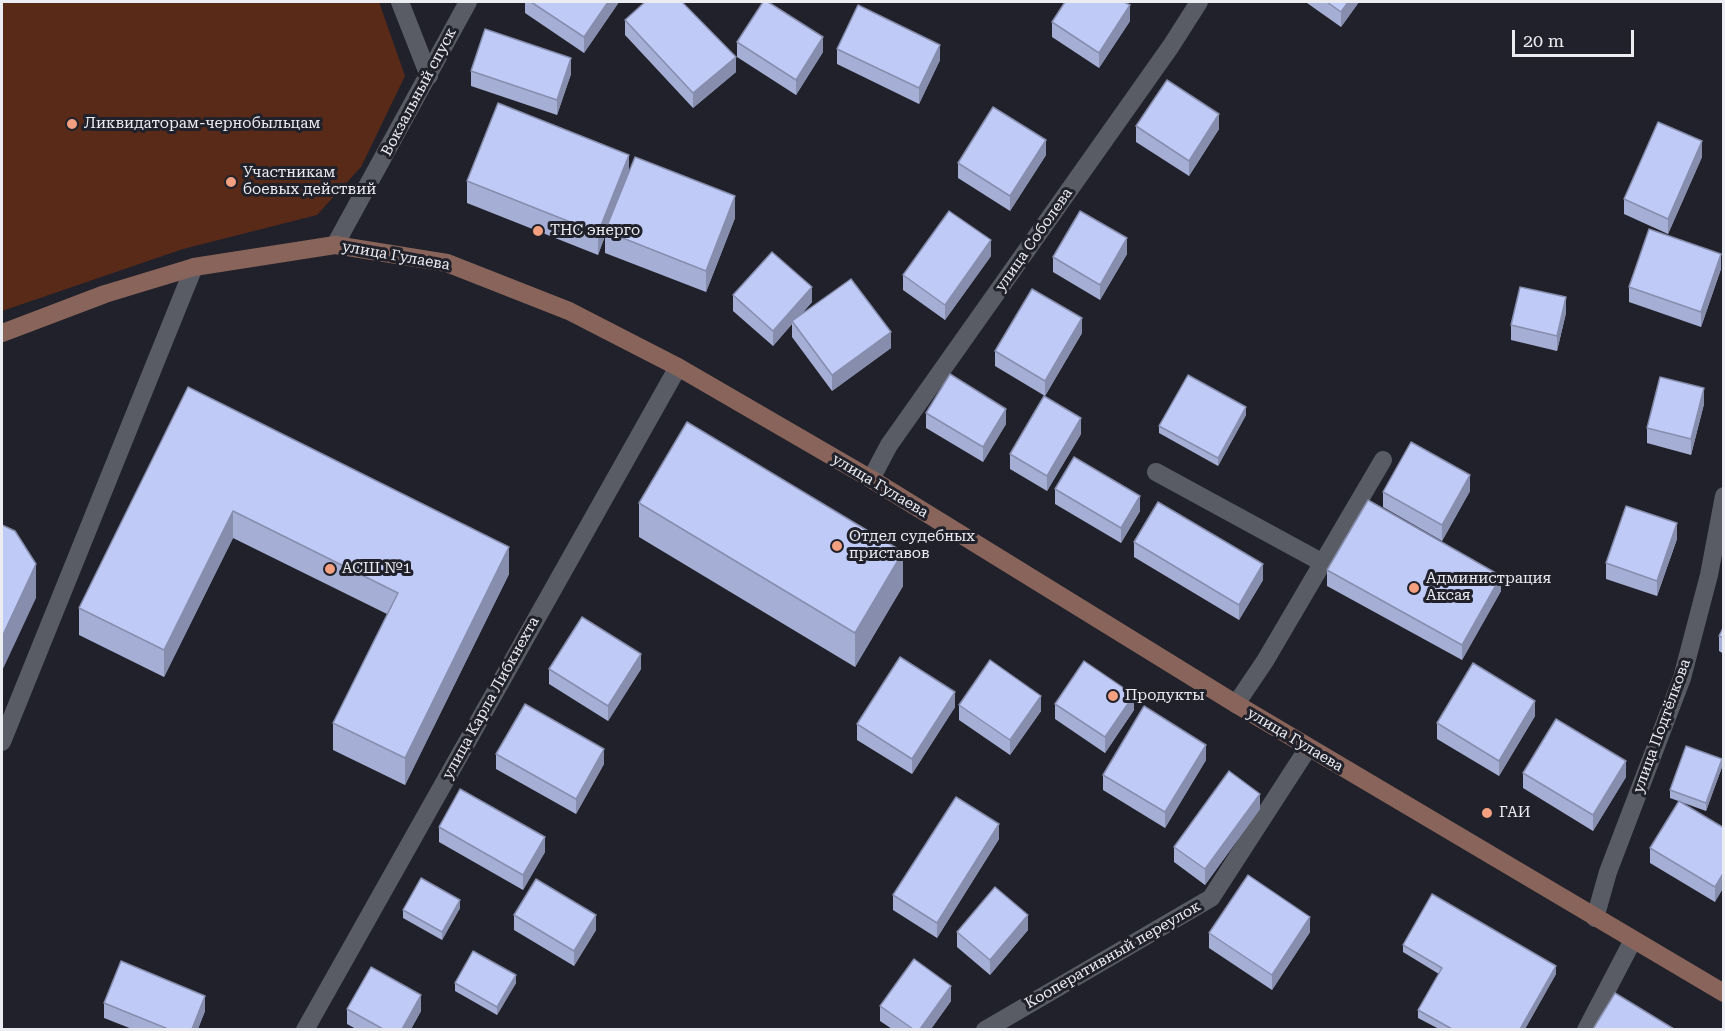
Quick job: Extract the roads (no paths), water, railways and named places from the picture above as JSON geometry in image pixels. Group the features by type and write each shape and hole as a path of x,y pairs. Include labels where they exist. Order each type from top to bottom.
{"main road":[{"name":"улица Гулаева","path":"2,333 105,294 194,267 335,245 447,263 569,311 678,367 871,479 1308,748 1724,993"}],"street":[{"path":"400,2 429,76"},
{"name":"Вокзальный спуск","path":"335,245 468,2"},
{"name":"улица Соболева","path":"871,479 889,445 1171,46 1199,2"},
{"path":"2,742 194,267"},
{"name":"улица Карла Либкнехта","path":"305,1029 678,367"},
{"path":"1236,704 1265,661 1383,460"},
{"path":"1156,472 1323,563"},
{"name":"улица Подтёлкова","path":"1595,918 1608,872 1682,678 1709,575 1724,496"},
{"name":"Кооперативный переулок","path":"985,1029 1211,898 1308,748"},
{"path":"1586,1029 1633,940"}],"place":[{"name":"Ликвидаторам-чернобыльцам","path":"72,124"},
{"name":"Участникам боевых действий","path":"231,182"},
{"name":"ТНС энерго","path":"538,231"},
{"name":"Отдел судебных приставов","path":"837,546"},
{"name":"АСШ №1","path":"330,569"},
{"name":"Администрация Аксая","path":"1414,588"},
{"name":"Продукты","path":"1113,696"},
{"name":"ГАИ","path":"1487,813"}]}
